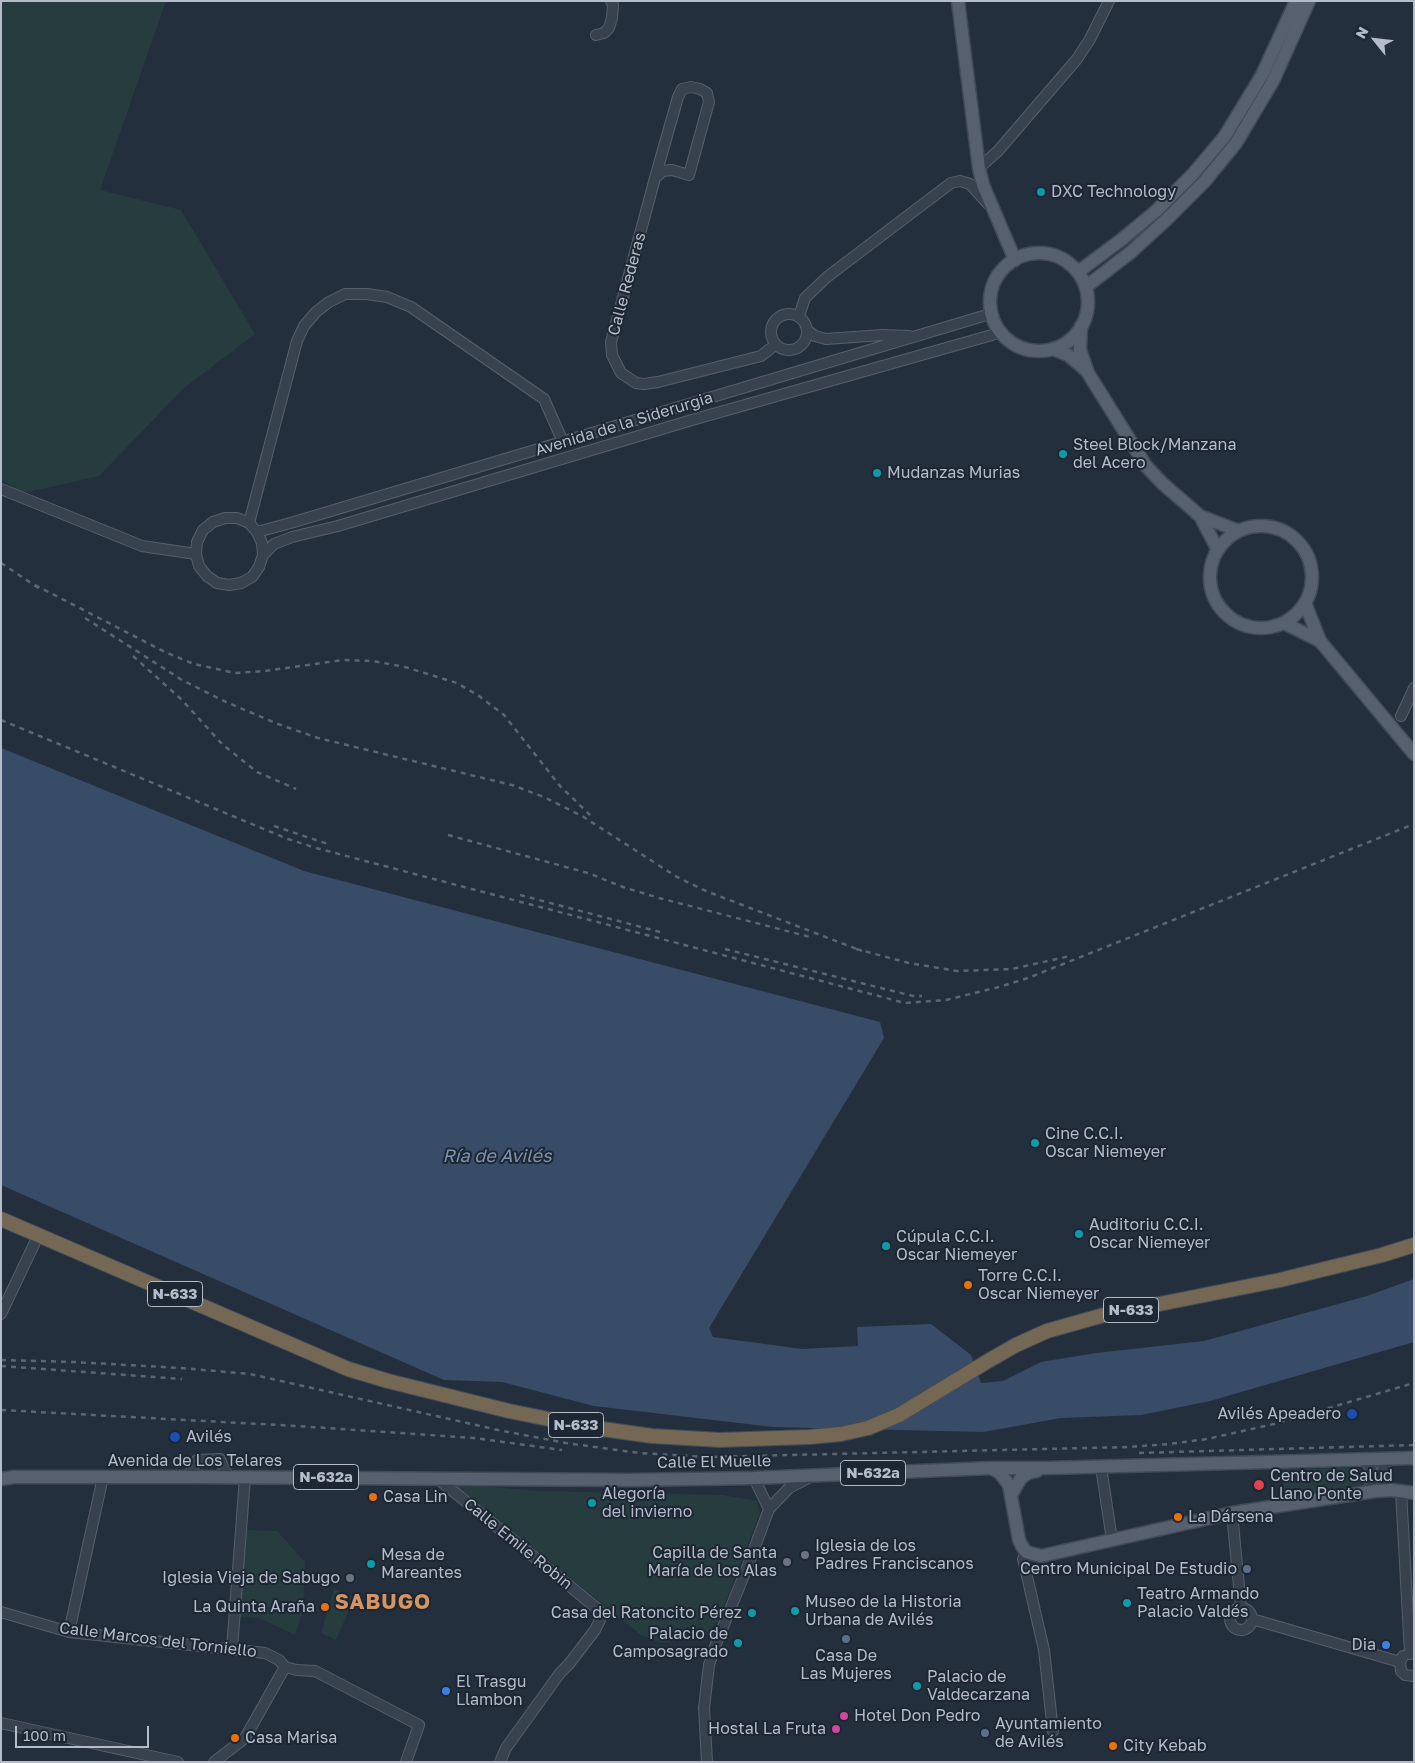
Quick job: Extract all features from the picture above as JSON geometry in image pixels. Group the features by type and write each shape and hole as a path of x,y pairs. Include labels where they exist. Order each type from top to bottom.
{"highway":[{"name":"N-633","path":"1,1219 348,1369 509,1411 588,1427 652,1436 720,1440 809,1437 842,1434 868,1428 899,1415 988,1361 1047,1332 1077,1322 1280,1280"},
{"path":"1280,1280 1382,1255 1414,1245"},
{"path":"1280,1280 1302,1279 1414,1254"}],"main road":[{"path":"958,1 979,168 983,184 1015,260"},
{"path":"1078,272 1156,211 1225,136 1262,75 1296,1"},
{"path":"1087,286 1166,220 1205,182 1236,143 1273,80 1309,1"},
{"path":"1082,326 1068,342 1053,349 1043,351 1030,350 1016,346 999,333 990,314 990,301 994,285 1002,270 1015,260 1028,255 1042,253 1068,262 1078,272 1087,286 1088,308 1082,326 1080,350 1088,373 1146,466 1162,483 1200,516 1239,531"},
{"path":"1053,349 1068,355 1088,373"},
{"path":"1200,516 1218,550"},
{"path":"1254,526 1269,526 1279,529 1292,537 1303,548 1310,563 1312,581 1310,592 1298,613 1284,623 1268,628 1251,628 1225,614 1216,602 1211,588 1210,574 1212,561 1226,540 1239,531 1254,526"},
{"path":"1305,603 1320,641 1414,754"},
{"path":"1284,623 1320,641"},
{"path":"1011,1496 1021,1478 1028,1473 1049,1468 1414,1458"},
{"path":"991,1468 1000,1473 1008,1485 1019,1540 1026,1552 1041,1556 1232,1513 1365,1493 1402,1491"},
{"name":"Calle El Muelle","path":"437,1478 630,1480 754,1478 991,1468 1049,1468"},
{"name":"Avenida de Los Telares","path":"1,1473 7,1478 437,1478"}],"street":[{"path":"596,35 604,33 608,28 612,18 613,5 611,1"},
{"path":"979,168 998,151 1077,58 1090,39 1109,1"},
{"name":"Calle Rederas","path":"655,178 663,171 672,170 689,175 709,102 707,93 700,89 691,86 682,89 678,97 655,178 611,342 612,355 621,373 636,383 658,382 761,356 775,344"},
{"path":"799,316 805,298 827,278 951,183 960,181 970,184 980,193 997,217"},
{"path":"249,523 297,342 304,326 316,312 345,294 367,294 387,297 411,307 544,399 563,442"},
{"path":"791,313 799,316 806,322 808,331 806,340 800,347 792,350 783,350 775,344 771,337 770,328 774,320 782,314 791,313"},
{"name":"Avenida de la Siderurgia","path":"257,532 990,314"},
{"path":"808,331 815,336 826,339 882,335 917,336"},
{"name":"Avenida de la Siderurgia","path":"263,555 274,544 292,537 338,526 682,423 999,333"},
{"path":"1,489 142,546 196,554"},
{"path":"225,518 238,518 249,523 257,532 262,543 263,555 260,567 252,576 241,583 229,585 217,583 207,576 199,566 196,554 197,542 203,530 213,522 225,518"},
{"path":"1401,716 1414,688"},
{"path":"1,1314 38,1236"},
{"path":"1364,1459 1371,1469 1373,1476 1371,1486 1365,1493"},
{"path":"1390,1459 1385,1464 1382,1472 1385,1486 1402,1491 1412,1654 1402,1657 1399,1668 1402,1673 1414,1676"},
{"path":"1101,1467 1112,1540"},
{"path":"707,1762 704,1708 709,1664 716,1644 769,1509 789,1488 815,1475"},
{"path":"69,1632 103,1477"},
{"path":"232,1649 246,1477"},
{"name":"Calle Emile Robin","path":"437,1478 599,1610 600,1620 596,1630 560,1673 506,1748 500,1762"},
{"path":"754,1478 769,1509"},
{"path":"1232,1513 1241,1607"},
{"path":"1026,1552 1023,1559 1044,1650 1053,1732"},
{"path":"1241,1607 1248,1609 1252,1618 1250,1625 1245,1629 1239,1630 1232,1626 1230,1618 1231,1613 1241,1607"},
{"name":"Calle Marcos del Torniello","path":"1,1612 69,1632 265,1653 279,1660 285,1667 315,1671 419,1725 406,1762"},
{"path":"1252,1618 1400,1662"},
{"path":"214,1762 245,1738 285,1667"},
{"path":"1,1723 178,1762"}],"green space":[{"path":"1,1 166,1 100,190 181,210 255,334 184,388 99,476 24,493 1,480"},
{"path":"1357,1468 1365,1472 1367,1476 1365,1482 1361,1485 1285,1498 1282,1469"},
{"path":"454,1484 539,1491 723,1495 757,1501 760,1513 718,1621 706,1635 662,1643 641,1635"},
{"path":"247,1530 277,1531 305,1562 303,1610 295,1635 259,1618 239,1616"},
{"path":"334,1589 354,1599 336,1640 321,1633"}],"water":[{"name":"Ría de Avilés","path":"1,748 304,871 880,1022 884,1038 709,1328 713,1337 802,1349 858,1346 857,1327 931,1324 971,1355 981,1383 1003,1381 1041,1362 1096,1353 1204,1341 1367,1296 1414,1279 1414,1342 1210,1401 1141,1415 1061,1418 983,1432 773,1427 594,1406 502,1382 444,1380 1,1185"}],"railway":[{"path":"1,563 40,589"},
{"path":"35,585 165,652 194,664 235,673 265,671 343,660 373,661 405,667 457,683 479,696 504,715 560,786 590,815"},
{"path":"85,618 182,680 226,702 278,724 318,738 512,785 544,797 582,816 677,877 706,891 862,951"},
{"path":"133,656 182,700 222,744 257,772 296,789"},
{"path":"1,720 288,839 316,848 905,1003 946,1000 1028,978 1414,824"},
{"path":"274,826 331,845"},
{"path":"448,835 588,873 623,887 659,898 810,937"},
{"path":"520,895 660,932"},
{"path":"725,949 913,996 922,996"},
{"path":"856,949 909,963 957,971 1012,969 1070,956"},
{"path":"1,1360 181,1368 250,1374 498,1430 566,1443 639,1453 707,1457 1128,1447 1169,1444 1207,1439 1274,1424 1414,1383"},
{"path":"1,1366 182,1379"},
{"path":"1,1410 297,1426 474,1438 562,1450"},
{"path":"1139,1453 1414,1445"}],"place":[{"name":"DXC Technology","path":"1041,192"},
{"name":"Steel Block/Manzana del Acero","path":"1063,454"},
{"name":"Mudanzas Murias","path":"877,473"},
{"name":"Cine C.C.I. Oscar Niemeyer","path":"1035,1143"},
{"name":"Auditoriu C.C.I. Oscar Niemeyer","path":"1079,1234"},
{"name":"Cúpula C.C.I. Oscar Niemeyer","path":"886,1246"},
{"name":"Torre C.C.I. Oscar Niemeyer","path":"968,1285"},
{"name":"Avilés Apeadero","path":"1352,1414"},
{"name":"Avilés","path":"175,1437"},
{"name":"Centro de Salud Llano Ponte","path":"1259,1485"},
{"name":"Casa Lin","path":"373,1497"},
{"name":"Alegoría del invierno","path":"592,1503"},
{"name":"La Dársena","path":"1178,1517"},
{"name":"Iglesia de los Padres Franciscanos","path":"805,1555"},
{"name":"Capilla de Santa María de los Alas","path":"787,1562"},
{"name":"Mesa de Mareantes","path":"371,1564"},
{"name":"Centro Municipal De Estudio","path":"1247,1569"},
{"name":"Iglesia Vieja de Sabugo","path":"350,1578"},
{"name":"Teatro Armando Palacio Valdés","path":"1127,1603"},
{"name":"La Quinta Araña","path":"325,1607"},
{"name":"Museo de la Historia Urbana de Avilés","path":"795,1611"},
{"name":"Casa del Ratoncito Pérez","path":"752,1613"},
{"name":"Casa De Las Mujeres","path":"846,1639"},
{"name":"Palacio de Camposagrado","path":"738,1643"},
{"name":"Dia","path":"1386,1645"},
{"name":"Palacio de Valdecarzana","path":"917,1686"},
{"name":"El Trasgu Llambon","path":"446,1691"},
{"name":"Hotel Don Pedro","path":"844,1716"},
{"name":"Hostal La Fruta","path":"836,1729"},
{"name":"Ayuntamiento de Avilés","path":"985,1733"},
{"name":"Casa Marisa","path":"235,1738"},
{"name":"City Kebab","path":"1113,1746"}],"district":[{"name":"SABUGO","path":"383,1602"}]}
